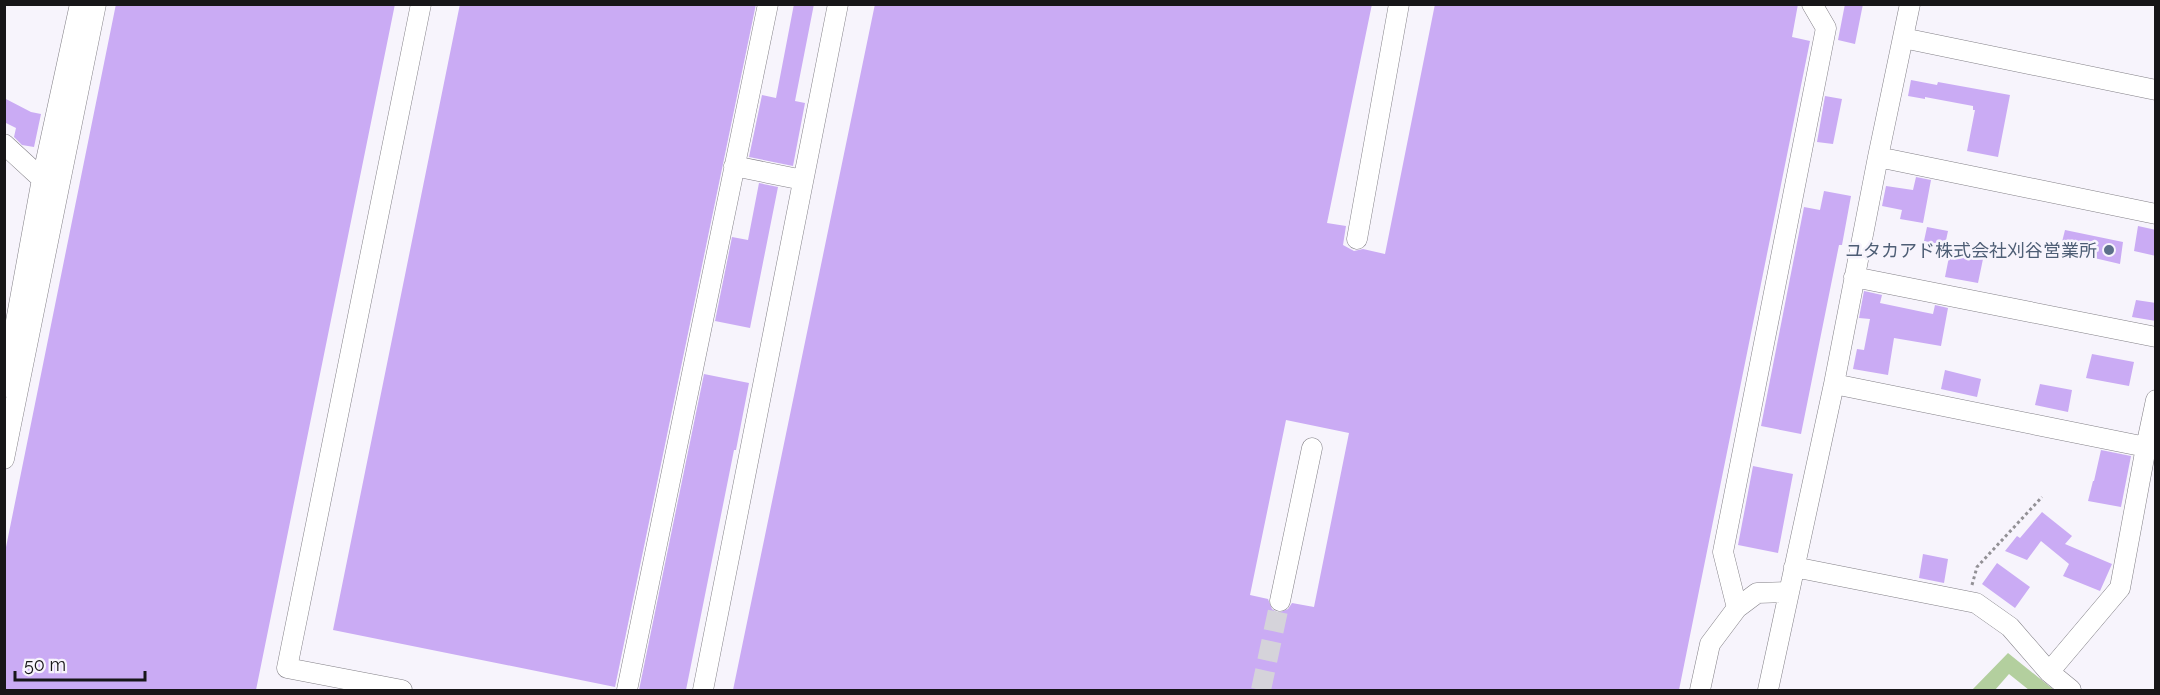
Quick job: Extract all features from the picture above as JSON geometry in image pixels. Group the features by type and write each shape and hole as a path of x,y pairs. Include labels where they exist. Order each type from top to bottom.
{"street":[{"path":"4,387 11,326 80,4"},
{"path":"4,459 96,4"},
{"path":"402,690 287,668 421,4"},
{"path":"627,690 768,4"},
{"path":"703,690 838,4"},
{"path":"1357,239 1399,4"},
{"path":"1737,608 1723,552 1826,28 1812,4"},
{"path":"1768,690 1834,384 1910,4"},
{"path":"1903,38 2156,90"},
{"path":"4,144 42,179"},
{"path":"1878,157 2156,214"},
{"path":"734,166 803,180"},
{"path":"1854,277 2156,337"},
{"path":"1834,384 2151,448"},
{"path":"2049,672 2120,588 2151,448 2156,400"},
{"path":"1280,601 1312,448"},
{"path":"1794,567 1976,603 2010,627 2049,672 2071,690"},
{"path":"1700,690 1710,644 1737,608 1757,593 1789,592"}],"path":[{"path":"1968,602 1977,567 2042,497"}],"green space":[{"path":"2008,653 2054,690 2029,690 2009,674 1995,690 1972,690"}],"building":[{"path":"116,4 395,4 256,690 4,690 4,557"},
{"path":"460,4 756,4 615,687 333,630"},
{"path":"794,4 814,4 795,101 805,103 793,166 749,157 762,95 776,98"},
{"path":"875,4 1372,4 1327,223 1346,226 1343,245 1354,251 1363,249 1385,254 1435,4 1798,4 1792,37 1810,41 1679,690 733,690","holes":["1286,420 1349,433 1314,607 1292,603 1288,609 1278,613 1272,609 1268,599 1250,595"]},
{"path":"1845,4 1863,4 1855,44 1838,40"},
{"path":"1911,80 1937,85 1938,82 2010,95 1998,157 1967,151 1975,110 1973,106 1908,96"},
{"path":"1825,96 1842,99 1833,144 1817,142"},
{"path":"4,98 31,112 41,114 34,147 22,145 14,137 16,128 4,122"},
{"path":"1916,177 1931,180 1923,223 1900,219 1902,210 1882,206 1886,186 1913,190"},
{"path":"759,183 778,187 750,328 715,321 732,237 748,240"},
{"path":"1824,191 1851,196 1801,434 1761,426 1804,207 1820,210"},
{"path":"2138,226 2156,230 2156,256 2134,251"},
{"path":"1927,227 1948,231 1945,245 1924,241"},
{"path":"2065,230 2123,242 2120,264 2060,250"},
{"path":"1950,252 1983,259 1978,283 1945,277"},
{"path":"1864,291 1882,295 1880,303 1923,312 1933,314 1935,305 1948,308 1941,346 1894,338 1888,375 1853,369 1857,349 1864,350 1870,319 1859,318"},
{"path":"2136,300 2156,303 2156,321 2132,317"},
{"path":"2092,354 2134,362 2129,386 2086,378"},
{"path":"1945,370 1981,379 1977,397 1941,389"},
{"path":"704,374 749,383 736,450 734,450 686,690 639,690"},
{"path":"2040,384 2072,390 2068,412 2035,405"},
{"path":"2101,450 2131,456 2121,507 2088,501"},
{"path":"1753,466 1793,474 1778,553 1738,545"},
{"path":"2042,512 2072,536 2065,544 2112,564 2100,591 2063,576 2069,564 2041,541 2027,560 2005,551 2017,536 2020,538"},
{"path":"1923,554 1948,559 1944,583 1919,578"},
{"path":"1997,563 2030,587 2015,608 1982,584"}],"tunnel":[{"path":"1261,690 1280,601"}],"place":[{"name":"ユタカアド株式会社刈谷営業所","path":"2109,250"}]}
